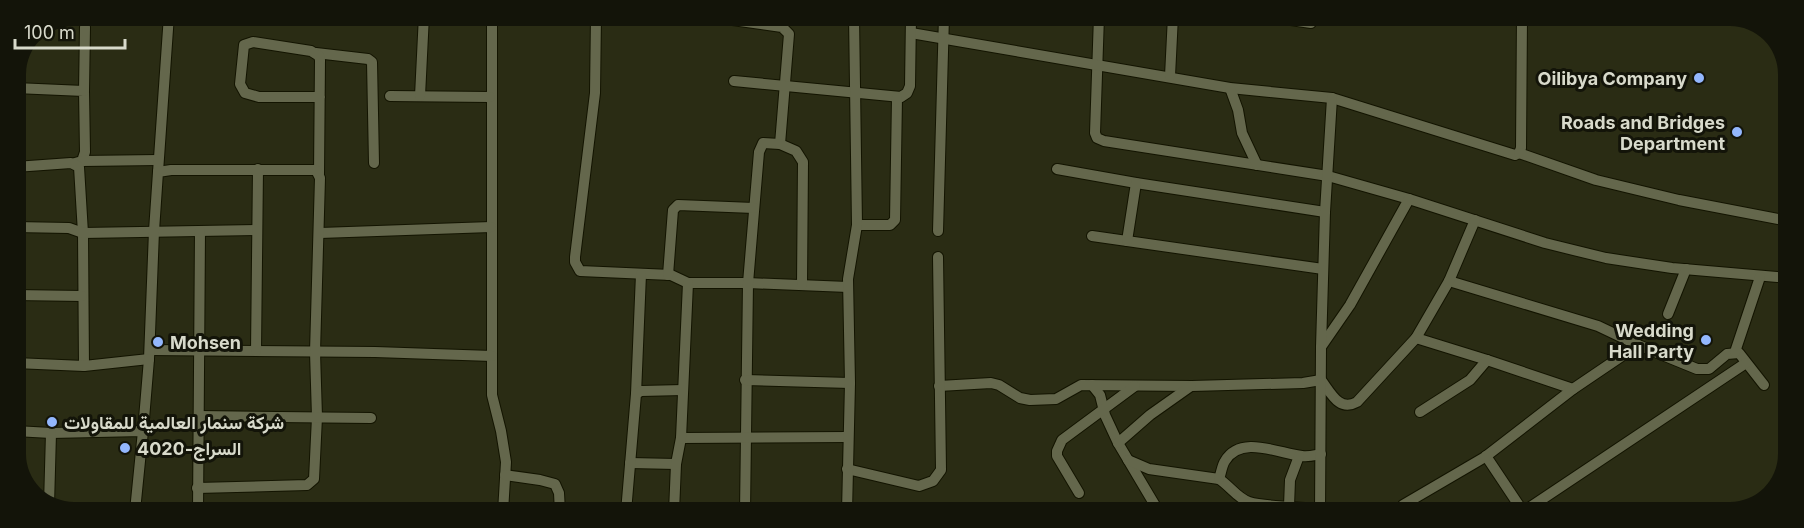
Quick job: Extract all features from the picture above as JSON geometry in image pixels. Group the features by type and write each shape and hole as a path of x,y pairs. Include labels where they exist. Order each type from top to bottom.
{"street":[{"path":"136,502 150,355 154,231 168,26"},
{"path":"420,96 423,26"},
{"path":"492,26 492,395 504,445 503,502"},
{"path":"596,26 595,93 575,262 580,271 668,275 688,283 848,287"},
{"path":"775,26 786,30 789,39 783,87 780,144"},
{"path":"847,502 850,383 848,269 857,225 854,26"},
{"path":"734,81 897,98 907,93 910,86 910,26"},
{"path":"938,231 944,26"},
{"path":"1099,26 1095,133 1097,138 1104,141 1328,176 1409,199 1555,246 1606,258 1686,269 1778,278"},
{"path":"1170,76 1172,26"},
{"path":"1519,153 1521,148 1522,26"},
{"path":"84,366 83,233 79,162 85,152 86,27"},
{"path":"910,33 1230,88 1332,98 1510,154 1519,153 1596,180 1679,200 1778,219"},
{"path":"320,97 250,96 240,84 244,45 248,43 368,59 372,62 374,162"},
{"path":"198,488 306,485 315,475 317,417 315,352 320,233 320,60 316,53"},
{"path":"25,88 84,91"},
{"path":"1230,88 1238,110 1242,133 1257,165"},
{"path":"390,96 490,97"},
{"path":"857,225 888,225 894,222 897,98"},
{"path":"1320,502 1323,269 1332,98"},
{"path":"745,502 748,283 760,147 763,143 780,144 796,151 803,162 802,285"},
{"path":"25,166 158,160"},
{"path":"256,351 258,169"},
{"path":"158,172 313,169 319,174"},
{"path":"1057,169 1325,212"},
{"path":"1127,241 1136,183"},
{"path":"1321,347 1350,305 1409,199"},
{"path":"668,275 673,210 678,205 754,208"},
{"path":"1321,380 1338,404 1343,406 1357,402 1416,338 1449,281 1475,220"},
{"path":"25,227 69,228 83,233 256,230"},
{"path":"320,233 491,227"},
{"path":"198,502 200,231"},
{"path":"1092,236 1323,269"},
{"path":"847,469 920,486 933,481 940,470 942,456 938,257"},
{"path":"1668,314 1686,269"},
{"path":"627,502 636,394 641,274"},
{"path":"1736,352 1760,277"},
{"path":"1449,281 1598,326 1638,345 1701,369 1709,369 1727,354 1736,352 1764,385"},
{"path":"674,502 676,464 681,438 688,283"},
{"path":"26,294 82,296"},
{"path":"1416,338 1573,389"},
{"path":"1408,502 1486,456 1573,389 1638,345"},
{"path":"26,364 84,366 150,355 200,350 492,356"},
{"path":"1420,412 1470,380 1487,360"},
{"path":"1539,502 1746,363"},
{"path":"746,380 850,383"},
{"path":"939,386 992,383 1020,398 1030,400 1056,399 1077,386 1192,386 1303,383 1321,380"},
{"path":"1092,385 1100,395 1105,415 1118,442 1153,502"},
{"path":"1079,494 1057,456 1062,440 1135,386"},
{"path":"1118,442 1150,415 1192,386"},
{"path":"636,394 641,391 682,390"},
{"path":"199,416 371,418"},
{"path":"26,432 142,431"},
{"path":"49,496 51,433"},
{"path":"681,438 848,437"},
{"path":"1219,479 1225,461 1237,451 1248,447 1299,456 1321,454"},
{"path":"1289,502 1290,480 1299,456"},
{"path":"1486,456 1517,502"},
{"path":"1128,460 1149,469 1219,479 1248,502"},
{"path":"630,463 676,464"},
{"path":"505,475 555,484 559,502"}],"place":[{"name":"Oilibya Company","path":"1699,78"},
{"name":"Roads and Bridges Department","path":"1737,132"},
{"name":"Wedding Hall Party","path":"1706,340"},
{"name":"Mohsen","path":"158,342"},
{"name":"شركة سنمار العالمية للمقاولات","path":"52,422"},
{"name":"السراج-4020","path":"125,448"}]}
